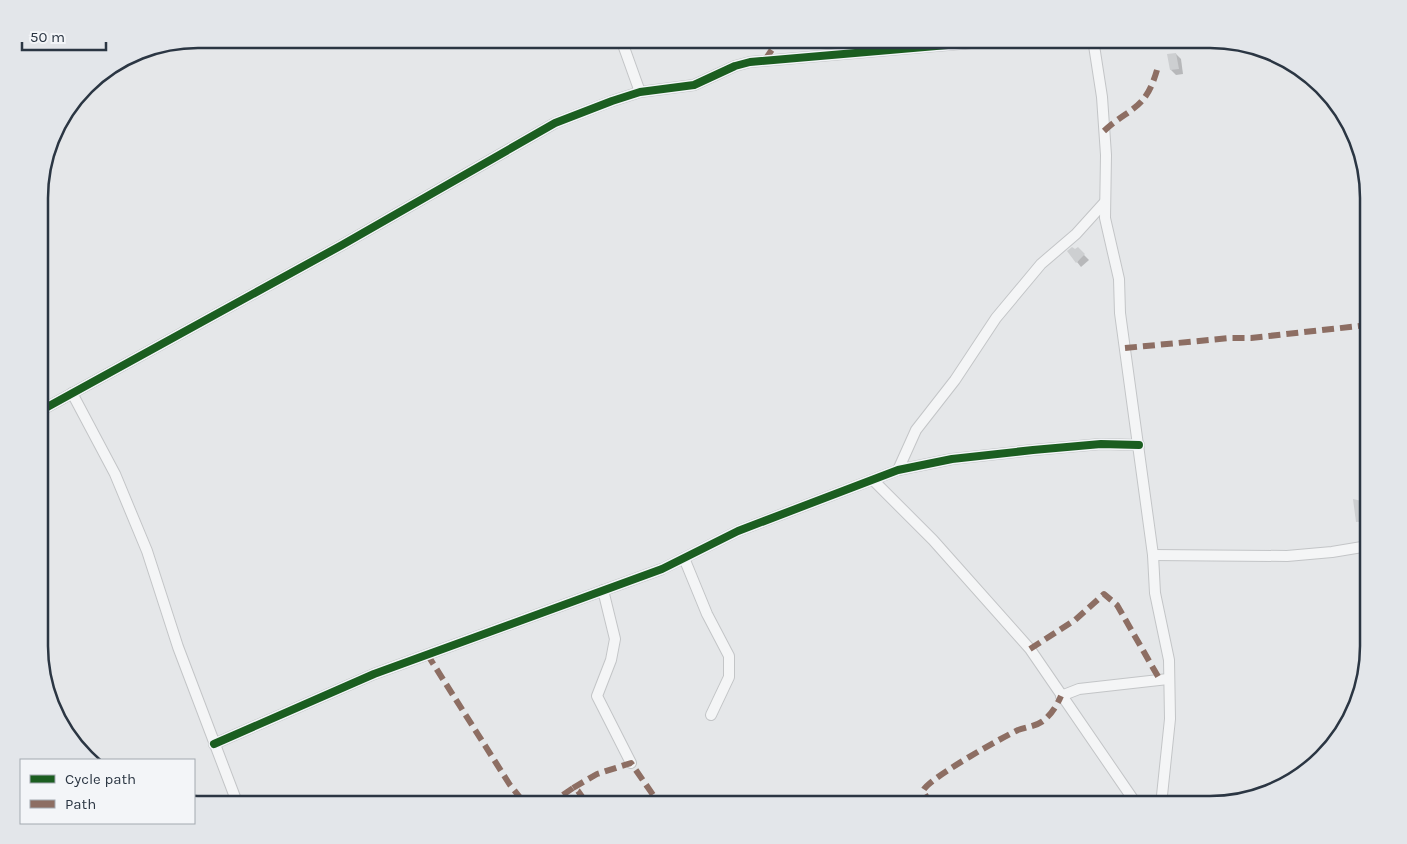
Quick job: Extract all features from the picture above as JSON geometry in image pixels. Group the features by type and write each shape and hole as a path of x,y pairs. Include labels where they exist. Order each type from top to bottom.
{"street":[{"path":"624,48 640,92"},
{"path":"48,406 342,245 531,135 589,109 640,92 694,85 734,66 750,62 913,48"},
{"path":"1094,48 1102,97 1105,147 1104,203 1119,278 1120,313 1153,555 1155,593 1168,660 1170,719 1163,796"},
{"path":"898,470 916,430 955,380 996,318 1042,264 1076,234 1104,203"},
{"path":"72,393 115,474 147,551 178,647 234,796"},
{"path":"214,744 374,674 662,569 738,531 898,470 952,460 1024,451 1100,444 1139,446"},
{"path":"873,480 933,540 1030,649 1060,696 1130,796"},
{"path":"1153,555 1286,556 1359,548"},
{"path":"684,558 707,614 729,656 729,677 710,715"},
{"path":"602,590 615,639 612,660 597,696 631,763"},
{"path":"1060,696 1079,689 1168,679"}],"building":[{"path":"1176,53 1179,69 1170,70 1167,54"},
{"path":"1072,247 1075,249 1078,247 1085,254 1076,263 1067,251"},
{"path":"1353,499 1359,500 1359,522 1356,522"}],"marked path":[{"path":"765,60 773,48"},
{"path":"1104,131 1142,101 1157,70"},
{"path":"1125,348 1230,338 1251,338 1359,326"},
{"path":"1030,649 1075,620 1104,594 1117,605 1160,680"},
{"path":"427,654 519,796"},
{"path":"926,796 923,791 928,785 951,768 1018,730 1043,721 1054,709 1061,696"},
{"path":"573,788 597,774 631,763 654,796"},
{"path":"561,796 573,788 582,796"}],"cycle path":[{"path":"48,407 342,245 555,123 640,92 694,85 735,66 750,62 913,48"},
{"path":"214,744 374,674 662,569 738,531 898,470 952,459 1033,450 1101,444 1139,445"}]}
